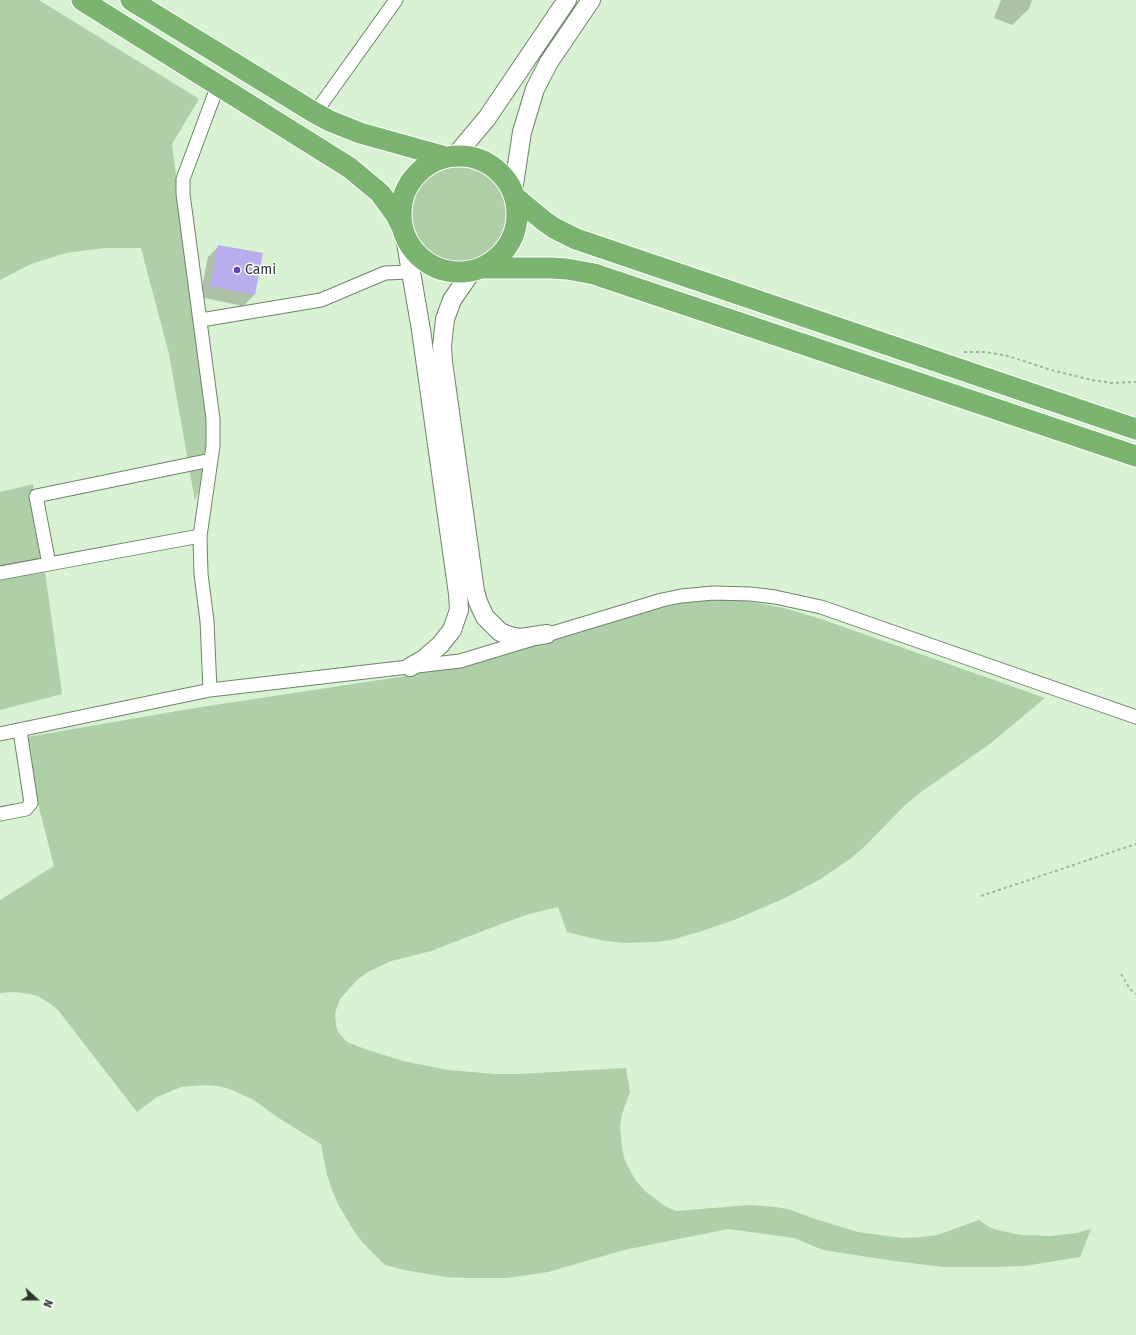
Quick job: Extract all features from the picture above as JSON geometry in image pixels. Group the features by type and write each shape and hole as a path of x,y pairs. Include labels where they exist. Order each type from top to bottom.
{"highway":[{"path":"82,0 350,168 380,193 396,214 416,254 432,266 452,272 462,273 477,270 551,268 567,269 594,274 1136,456"},
{"path":"132,0 315,113 345,127 360,133 451,156 466,156 486,162 502,174 514,194 544,222 576,239 1136,429"},
{"path":"404,232 401,207 407,187 419,171 436,160 451,156"},
{"path":"477,270 499,257 511,241 517,221 518,211 514,194"}],"main road":[{"path":"451,156 491,113 567,0"},
{"path":"514,194 522,132 535,89 549,62 591,0"},
{"path":"404,232 421,330 454,563 459,610 452,630 444,641 424,659 410,667"},
{"path":"477,270 452,300 445,319 442,346 475,591 485,617 500,632 520,638 547,634"}],"street":[{"path":"315,113 396,0"},
{"path":"210,690 207,621 201,574 200,536 213,446 214,419 183,194 184,179 218,85"},
{"path":"201,320 321,300 385,274 411,272"},
{"path":"49,564 36,496 211,460"},
{"path":"0,573 200,536"},
{"path":"0,734 210,690 460,661 644,605 681,596 726,593 775,597 828,609 1136,717"},
{"path":"0,814 26,809 31,803 20,731"}],"path":[{"path":"961,353 985,352 998,354 1019,359 1051,370 1092,380 1112,383 1136,382"},
{"path":"981,896 1136,844"},
{"path":"1121,974 1130,989 1136,994"}],"green space":[{"path":"0,0 39,0 199,99 172,144 189,278 212,417 201,485 195,501 169,354 141,248 104,248 66,253 31,264 0,280"},
{"path":"459,166 477,170 493,180 503,196 507,214 503,232 493,248 477,258 459,262 441,258 425,248 415,232 411,214 415,196 425,180 441,170"},
{"path":"33,484 62,694 0,710 0,492"},
{"path":"713,598 742,600 784,608 821,619 1045,698 991,743 905,805 864,847 850,859 819,880 783,899 734,920 702,931 671,940 656,942 625,943 605,941 567,932 558,907 529,914 431,951 391,961 368,972 358,979 340,999 335,1013 338,1032 347,1042 365,1049 403,1061 448,1070 495,1074 519,1074 626,1068 630,1092 622,1114 620,1126 622,1149 625,1161 636,1181 645,1191 665,1206 676,1211 750,1205 775,1207 788,1209 858,1232 902,1238 937,1235 979,1220 989,1227 997,1230 1021,1235 1050,1236 1077,1233 1091,1229 1080,1257 1024,1266 944,1267 823,1250 794,1238 728,1229 624,1250 548,1272 507,1278 445,1277 405,1270 385,1265 363,1243 354,1231 338,1204 332,1190 327,1175 321,1144 277,1117 254,1100 230,1089 218,1086 206,1085 181,1087 157,1097 137,1112 58,1010 38,996 14,992 0,993 0,900 54,866 21,738 195,708 439,670 588,630 675,603"}],"building":[{"name":"Cami","path":"218,245 263,253 255,295 210,286"}],"place":[{"name":"Cami","path":"237,270"}]}
